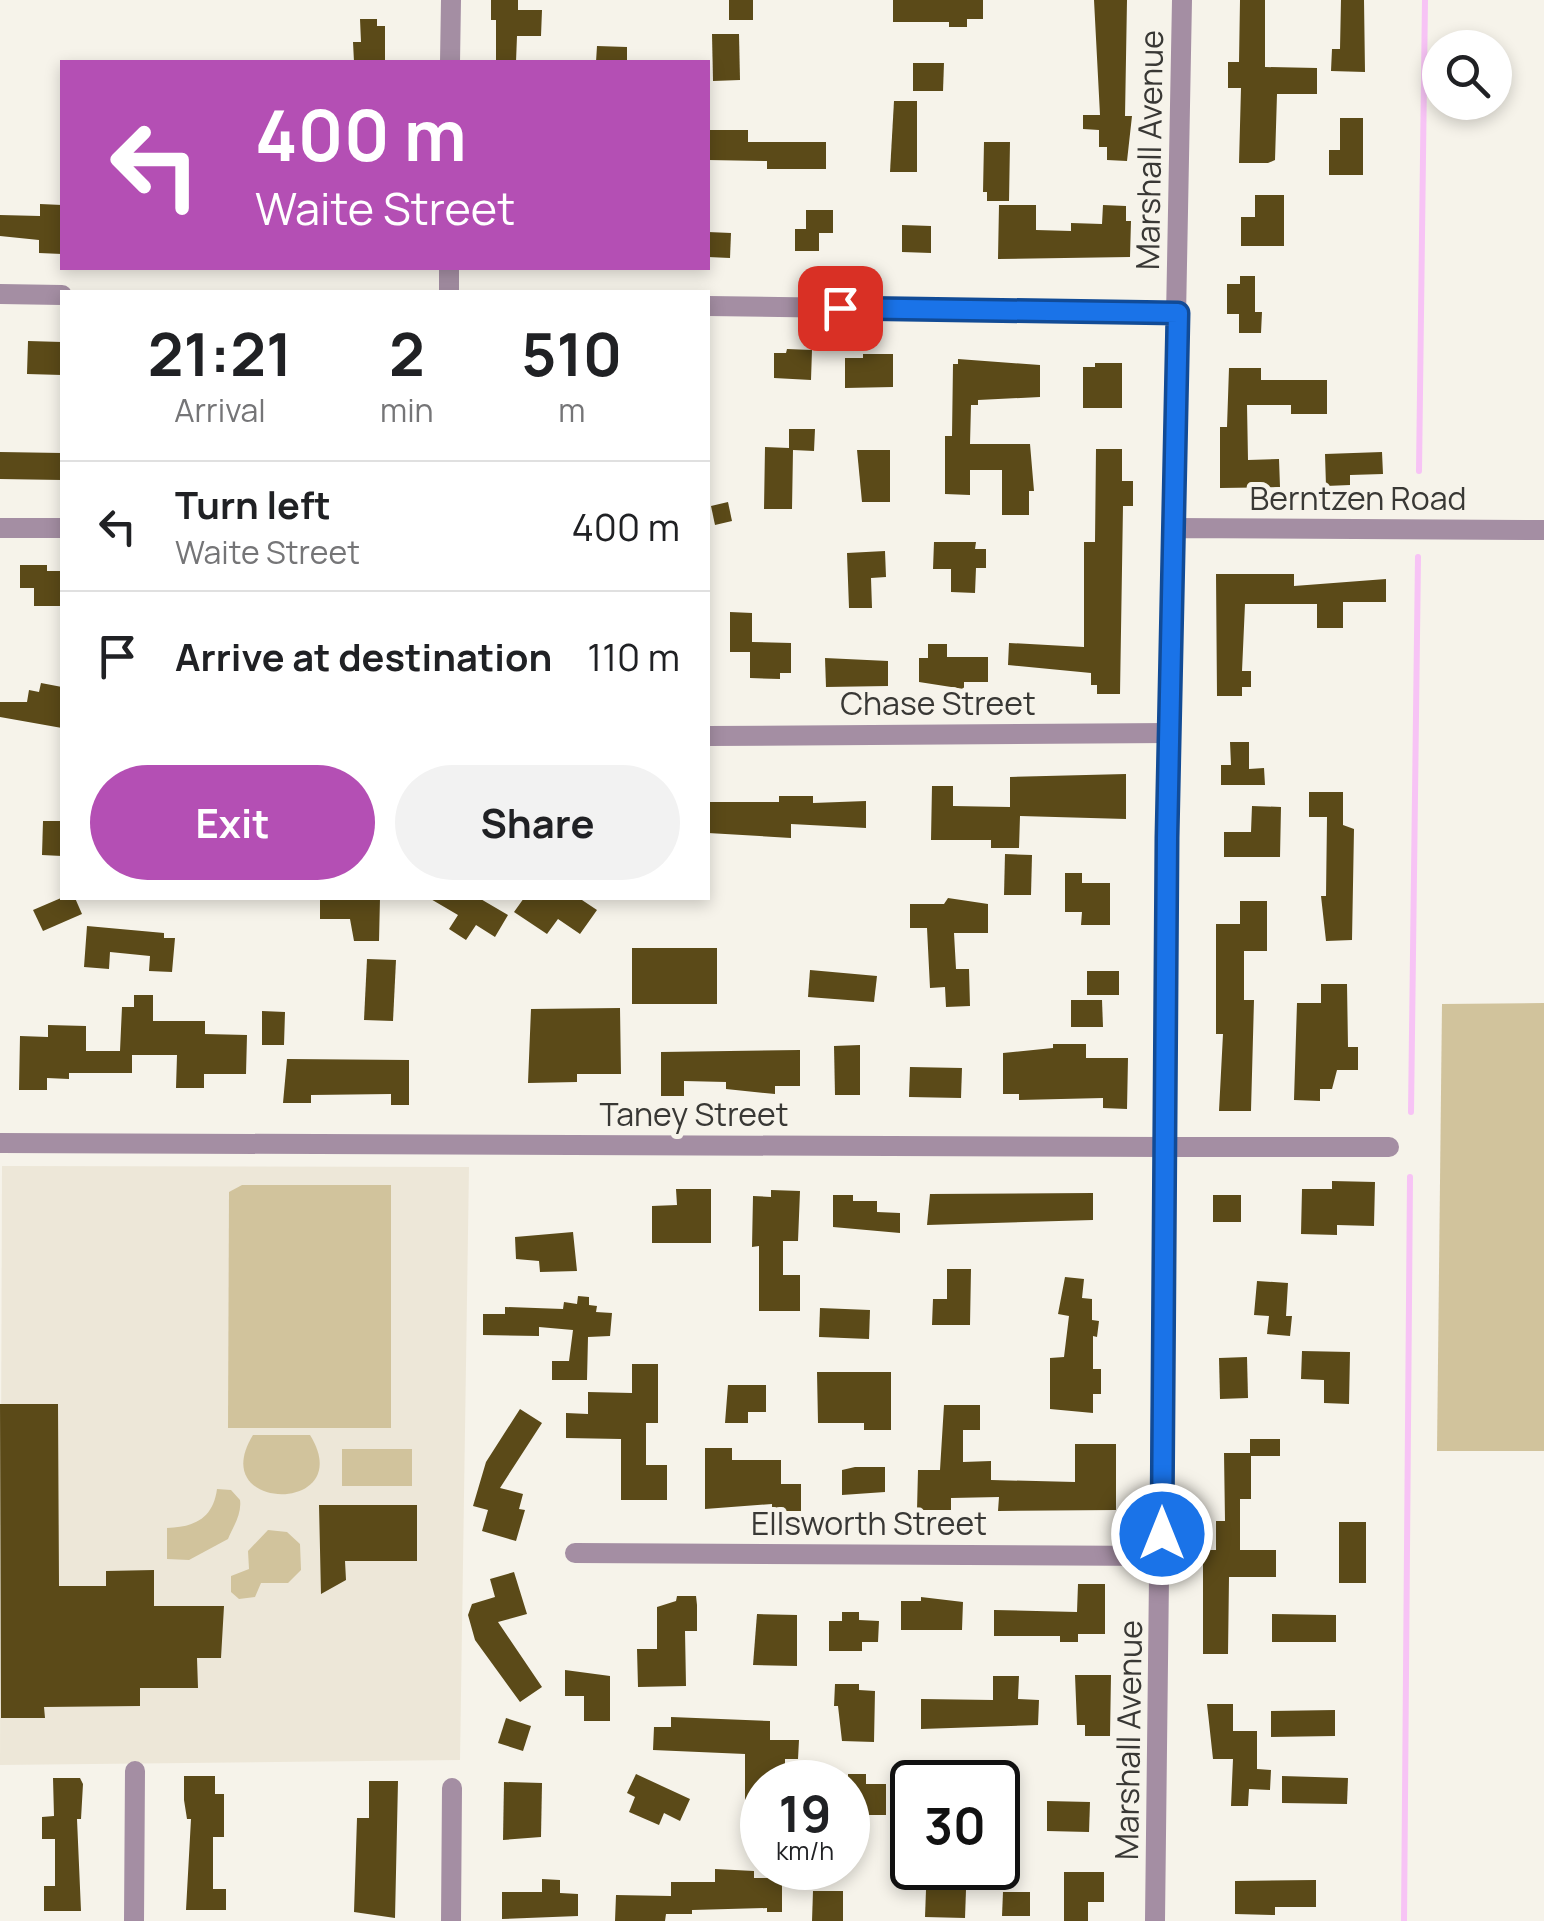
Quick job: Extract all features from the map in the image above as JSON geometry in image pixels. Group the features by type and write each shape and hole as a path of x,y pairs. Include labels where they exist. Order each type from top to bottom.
{"street":[{"path":"450,60 451,0"},
{"name":"Marshall Avenue","path":"1156,1921 1169,732 1182,0"},
{"path":"0,294 60,295"},
{"path":"710,306 1178,313"},
{"path":"0,528 60,528"},
{"name":"Berntzen Road","path":"1172,528 1544,530"},
{"name":"Chase Street","path":"710,736 1169,732"},
{"name":"Taney Street","path":"0,1143 1389,1147"},
{"name":"Ellsworth Street","path":"575,1554 1162,1556"},
{"path":"134,1921 136,1771"},
{"path":"451,1921 452,1788"}],"shaded area":[{"path":"1544,1003 1544,1451 1437,1451 1442,1004"},
{"path":"2,1166 469,1167 460,1760 0,1765"},
{"path":"242,1185 391,1185 391,1428 228,1428 229,1192"},
{"path":"253,1435 310,1435 320,1461 315,1479 301,1491 262,1491 248,1479 243,1461"},
{"path":"342,1449 412,1449 412,1486 342,1486"},
{"path":"217,1489 231,1490 240,1500 228,1539 189,1560 167,1559 167,1528 201,1519 211,1508"},
{"path":"268,1530 287,1532 300,1544 301,1570 288,1583 261,1583 255,1597 239,1599 231,1592 231,1576 249,1569 248,1551"}],"building":[{"path":"491,0 518,0 518,10 542,10 541,36 517,36 516,60 496,60 496,20 491,20"},
{"path":"729,0 753,0 753,20 729,20"},
{"path":"893,0 983,0 983,19 967,19 967,27 949,27 949,22 893,22"},
{"path":"1094,0 1127,0 1125,116 1132,116 1127,161 1107,160 1107,147 1099,147 1099,130 1083,129 1083,115 1100,115"},
{"path":"1240,0 1265,0 1265,67 1317,68 1317,94 1277,94 1275,160 1268,163 1239,163 1241,88 1228,88 1228,62 1239,62"},
{"path":"1341,0 1364,0 1365,72 1331,71 1332,49 1340,49"},
{"path":"360,19 377,19 377,26 385,26 385,60 354,60 353,42 361,42"},
{"path":"712,34 739,34 740,80 713,81"},
{"path":"597,46 627,47 627,60 596,60"},
{"path":"913,63 944,63 943,91 913,91"},
{"path":"894,101 917,101 917,172 890,172"},
{"path":"1340,118 1363,118 1363,175 1329,175 1329,150 1340,150"},
{"path":"710,130 748,130 748,142 826,142 826,169 767,169 767,161 710,160"},
{"path":"984,142 1010,142 1009,201 987,201 987,192 983,192"},
{"path":"1255,195 1284,195 1284,246 1241,246 1241,217 1255,217"},
{"path":"40,204 60,205 60,254 39,253 39,240 0,236 0,215 40,216"},
{"path":"999,205 1036,205 1036,230 1071,231 1071,223 1102,224 1103,205 1126,206 1126,221 1131,221 1130,257 998,259"},
{"path":"806,210 833,210 833,233 819,233 819,251 795,251 795,229 806,229"},
{"path":"902,225 931,226 931,253 902,252"},
{"path":"710,232 731,233 730,258 710,257"},
{"path":"1240,276 1255,276 1255,312 1262,312 1261,333 1239,333 1239,314 1227,314 1227,284 1240,284"},
{"path":"28,341 60,342 60,375 27,374"},
{"path":"787,349 812,350 811,380 774,378 774,353 786,353"},
{"path":"863,354 893,354 893,387 845,388 845,358 863,358"},
{"path":"958,359 1040,365 1040,397 978,400 978,405 971,405 970,444 1030,444 1034,491 1029,491 1029,515 1002,515 1002,470 970,470 970,495 945,494 945,436 952,436 953,364 958,364"},
{"path":"1095,363 1122,363 1122,408 1083,408 1083,367 1095,367"},
{"path":"1229,368 1261,368 1261,380 1327,380 1327,414 1291,414 1291,405 1247,405 1248,460 1279,459 1280,487 1220,488 1220,427 1227,427"},
{"path":"789,429 815,429 814,451 793,450 792,509 764,509 765,447 789,448"},
{"path":"1096,449 1122,449 1122,481 1133,481 1133,506 1123,506 1120,694 1097,694 1097,685 1091,685 1091,673 1008,665 1009,643 1084,647 1084,542 1095,542"},
{"path":"857,450 890,450 890,502 862,502"},
{"path":"0,452 60,453 60,480 0,479"},
{"path":"1382,452 1383,474 1350,475 1350,485 1326,486 1325,454"},
{"path":"728,502 732,521 715,525 711,506"},
{"path":"934,542 976,542 975,549 986,549 986,568 976,568 975,593 951,592 951,569 933,569"},
{"path":"885,551 886,577 871,578 872,608 849,608 847,553"},
{"path":"20,565 47,565 47,571 60,571 60,606 34,606 34,588 20,588"},
{"path":"1216,574 1294,574 1294,586 1386,579 1386,602 1343,602 1343,628 1317,628 1317,604 1245,604 1242,671 1251,671 1251,687 1242,687 1242,696 1217,696"},
{"path":"730,612 752,613 752,642 791,643 791,673 780,673 780,679 750,678 750,652 730,652"},
{"path":"928,644 947,644 947,657 988,657 988,682 964,682 964,689 919,682 919,658 928,658"},
{"path":"825,658 888,661 888,686 826,687"},
{"path":"41,683 60,687 60,728 0,717 0,702 27,702 29,690 39,692"},
{"path":"1230,742 1249,742 1249,769 1264,768 1265,785 1221,785 1221,765 1231,765"},
{"path":"1126,774 1126,819 1020,816 1019,848 991,848 991,840 931,840 932,786 953,786 953,806 1010,807 1010,777"},
{"path":"1309,792 1343,792 1343,825 1354,829 1352,940 1326,941 1321,896 1326,896 1327,817 1309,817"},
{"path":"779,796 813,796 813,803 866,801 866,828 791,824 791,838 710,833 710,802 779,802"},
{"path":"1252,806 1281,807 1280,857 1224,857 1224,832 1251,832"},
{"path":"43,821 60,821 60,856 42,855"},
{"path":"1005,854 1032,855 1031,895 1004,895"},
{"path":"1065,873 1082,873 1082,883 1110,883 1110,925 1081,925 1082,912 1065,912"},
{"path":"60,898 76,900 82,914 43,931 33,910"},
{"path":"948,898 988,904 988,933 954,933 956,969 969,969 970,1006 946,1007 945,987 930,988 927,928 910,928 910,904 944,904"},
{"path":"320,900 380,900 379,941 354,941 350,919 320,919"},
{"path":"432,900 482,900 508,915 495,937 476,925 466,940 449,929 458,915"},
{"path":"523,900 582,900 597,910 580,934 558,919 547,934 514,912"},
{"path":"1240,901 1267,901 1267,951 1244,951 1244,1000 1254,1000 1251,1111 1219,1111 1223,1034 1216,1034 1216,924 1240,924"},
{"path":"87,926 164,933 164,938 175,938 172,972 149,971 150,956 110,952 109,969 84,967"},
{"path":"632,948 717,948 717,1004 632,1004"},
{"path":"367,959 396,960 393,1021 364,1020"},
{"path":"810,970 877,976 874,1002 808,997"},
{"path":"1087,971 1119,971 1119,995 1087,995"},
{"path":"1321,984 1347,984 1348,1047 1358,1047 1358,1070 1337,1070 1332,1089 1320,1089 1320,1101 1294,1100 1297,1003 1321,1003"},
{"path":"134,995 153,995 153,1021 205,1021 205,1034 247,1035 246,1074 204,1074 204,1088 176,1088 177,1055 132,1055 132,1073 69,1073 69,1079 47,1078 47,1090 19,1090 20,1036 48,1037 48,1025 86,1026 86,1051 120,1051 122,1007 134,1007"},
{"path":"1071,1000 1102,1000 1103,1027 1071,1027"},
{"path":"620,1008 621,1074 577,1074 577,1082 528,1083 531,1009"},
{"path":"262,1011 285,1012 284,1045 262,1045"},
{"path":"1053,1044 1086,1044 1086,1058 1128,1058 1127,1109 1103,1108 1103,1098 1019,1100 1019,1094 1003,1094 1003,1053 1053,1048"},
{"path":"860,1045 860,1095 835,1095 834,1046"},
{"path":"800,1050 800,1086 775,1086 775,1094 726,1089 726,1082 684,1081 684,1096 661,1096 661,1052"},
{"path":"287,1059 409,1060 409,1105 391,1105 391,1094 311,1095 311,1103 283,1103"},
{"path":"910,1067 962,1068 961,1098 909,1097"},
{"path":"1332,1181 1375,1182 1374,1226 1337,1225 1337,1235 1301,1234 1302,1189 1332,1189"},
{"path":"676,1189 711,1189 711,1243 652,1243 652,1206 677,1205"},
{"path":"771,1190 800,1191 798,1241 783,1241 783,1275 800,1275 800,1311 759,1311 759,1246 752,1247 753,1196 771,1197"},
{"path":"1093,1193 1093,1220 927,1225 930,1194"},
{"path":"833,1195 853,1195 853,1201 877,1201 877,1212 900,1213 900,1233 833,1227"},
{"path":"1213,1195 1241,1195 1241,1222 1213,1222"},
{"path":"573,1232 577,1271 540,1272 539,1261 516,1259 515,1237"},
{"path":"947,1269 971,1269 970,1325 932,1325 933,1299 947,1299"},
{"path":"1065,1277 1084,1279 1082,1298 1092,1299 1092,1320 1099,1321 1097,1337 1093,1336 1093,1369 1101,1369 1101,1394 1093,1394 1093,1413 1050,1409 1050,1358 1064,1357 1069,1316 1058,1314"},
{"path":"1257,1281 1288,1283 1286,1316 1292,1316 1290,1336 1267,1334 1269,1316 1254,1315"},
{"path":"578,1296 589,1297 589,1305 597,1306 596,1312 612,1313 610,1336 588,1337 587,1380 552,1380 552,1361 569,1361 573,1330 539,1327 539,1336 483,1335 483,1314 505,1314 505,1307 563,1309 564,1302 577,1304"},
{"path":"820,1308 870,1310 869,1339 819,1337"},
{"path":"1302,1351 1350,1352 1349,1404 1324,1403 1324,1380 1301,1379"},
{"path":"1247,1357 1248,1398 1220,1399 1219,1358"},
{"path":"632,1364 658,1364 658,1423 646,1423 646,1465 667,1465 667,1500 621,1500 621,1439 566,1438 566,1413 588,1414 588,1392 632,1393"},
{"path":"817,1372 891,1372 891,1430 864,1430 864,1423 818,1423"},
{"path":"728,1385 766,1385 766,1412 748,1412 748,1423 725,1423"},
{"path":"0,1404 58,1404 59,1586 106,1586 106,1571 154,1570 154,1606 224,1606 221,1658 197,1658 198,1688 140,1688 140,1706 44,1707 45,1718 1,1718"},
{"path":"944,1405 980,1405 980,1430 963,1430 963,1462 991,1461 991,1480 1075,1482 1075,1444 1116,1444 1116,1510 998,1511 999,1497 951,1498 951,1510 917,1510 918,1470 940,1470"},
{"path":"520,1409 542,1423 500,1488 523,1494 519,1509 525,1510 516,1541 482,1531 488,1510 473,1506 486,1462"},
{"path":"1250,1439 1280,1439 1280,1456 1251,1456 1251,1499 1240,1499 1240,1550 1276,1550 1276,1577 1229,1577 1228,1654 1203,1654 1203,1550 1216,1550 1216,1521 1225,1521 1224,1453 1250,1453"},
{"path":"705,1448 732,1448 732,1460 781,1460 781,1484 801,1484 801,1511 772,1511 772,1504 705,1509"},
{"path":"885,1467 885,1492 842,1495 842,1470"},
{"path":"319,1505 417,1505 417,1561 345,1561 346,1580 321,1594"},
{"path":"1339,1522 1366,1522 1366,1583 1339,1583"},
{"path":"514,1572 527,1614 498,1622 542,1687 520,1702 475,1640 468,1615 472,1604 495,1597 490,1579"},
{"path":"1078,1584 1105,1584 1105,1634 1078,1634 1078,1642 1060,1642 1060,1636 994,1636 994,1610 1077,1612"},
{"path":"677,1596 696,1596 697,1605 697,1631 685,1631 686,1686 638,1687 637,1649 657,1649 657,1607 676,1601"},
{"path":"921,1597 963,1602 962,1630 901,1630 901,1601 921,1601"},
{"path":"842,1612 859,1612 859,1620 879,1621 878,1642 862,1642 862,1651 829,1651 829,1621 842,1621"},
{"path":"757,1614 797,1615 797,1666 753,1665"},
{"path":"1272,1614 1336,1615 1336,1642 1272,1642"},
{"path":"565,1670 610,1676 610,1721 584,1721 584,1696 565,1696"},
{"path":"1075,1675 1111,1675 1110,1736 1085,1736 1085,1725 1077,1725"},
{"path":"993,1676 1019,1676 1018,1699 1039,1700 1038,1725 921,1729 921,1699 993,1700"},
{"path":"835,1684 859,1684 859,1690 875,1691 874,1742 842,1741 838,1706 834,1706"},
{"path":"1207,1704 1233,1704 1233,1731 1257,1731 1257,1769 1271,1770 1270,1790 1249,1789 1248,1806 1231,1806 1233,1759 1213,1759"},
{"path":"1335,1710 1335,1736 1271,1737 1271,1711"},
{"path":"671,1717 770,1721 770,1740 799,1740 798,1759 745,1760 745,1754 653,1750 654,1727 671,1727"},
{"path":"506,1718 531,1726 523,1751 498,1743"},
{"path":"636,1774 690,1799 680,1821 664,1813 659,1825 629,1812 635,1797 627,1793"},
{"path":"184,1776 215,1776 215,1794 224,1794 224,1837 213,1837 213,1889 226,1889 226,1910 186,1910 191,1819 187,1819"},
{"path":"1282,1776 1348,1778 1347,1804 1282,1803"},
{"path":"53,1778 80,1778 83,1784 81,1819 77,1819 81,1911 44,1911 44,1886 55,1886 55,1839 42,1839 42,1817 54,1816"},
{"path":"369,1781 398,1781 395,1918 354,1912 357,1818 369,1818"},
{"path":"504,1782 542,1783 541,1837 503,1840"},
{"path":"870,1784 886,1784 886,1815 870,1815"},
{"path":"1047,1801 1090,1802 1089,1832 1047,1831"},
{"path":"715,1869 740,1870 740,1890 782,1890 782,1912 767,1912 767,1908 692,1910 692,1914 666,1914 665,1921 615,1921 616,1895 671,1896 671,1882 715,1882"},
{"path":"1064,1872 1104,1872 1104,1902 1088,1902 1088,1921 1064,1921"},
{"path":"542,1879 560,1880 560,1893 578,1894 578,1916 502,1919 502,1892 542,1892"},
{"path":"1316,1880 1316,1907 1275,1907 1275,1915 1235,1914 1235,1881"},
{"path":"926,1890 966,1890 965,1918 925,1917"},
{"path":"813,1891 843,1891 843,1921 812,1921"},
{"path":"1003,1892 1030,1892 1030,1916 1002,1916"}],"waterway":[{"path":"1419,471 1425,0"},
{"path":"1411,1112 1418,557"},
{"path":"1404,1921 1410,1177"}],"route":[{"path":"840,308 1178,313 1167,838 1162,1534"}]}
